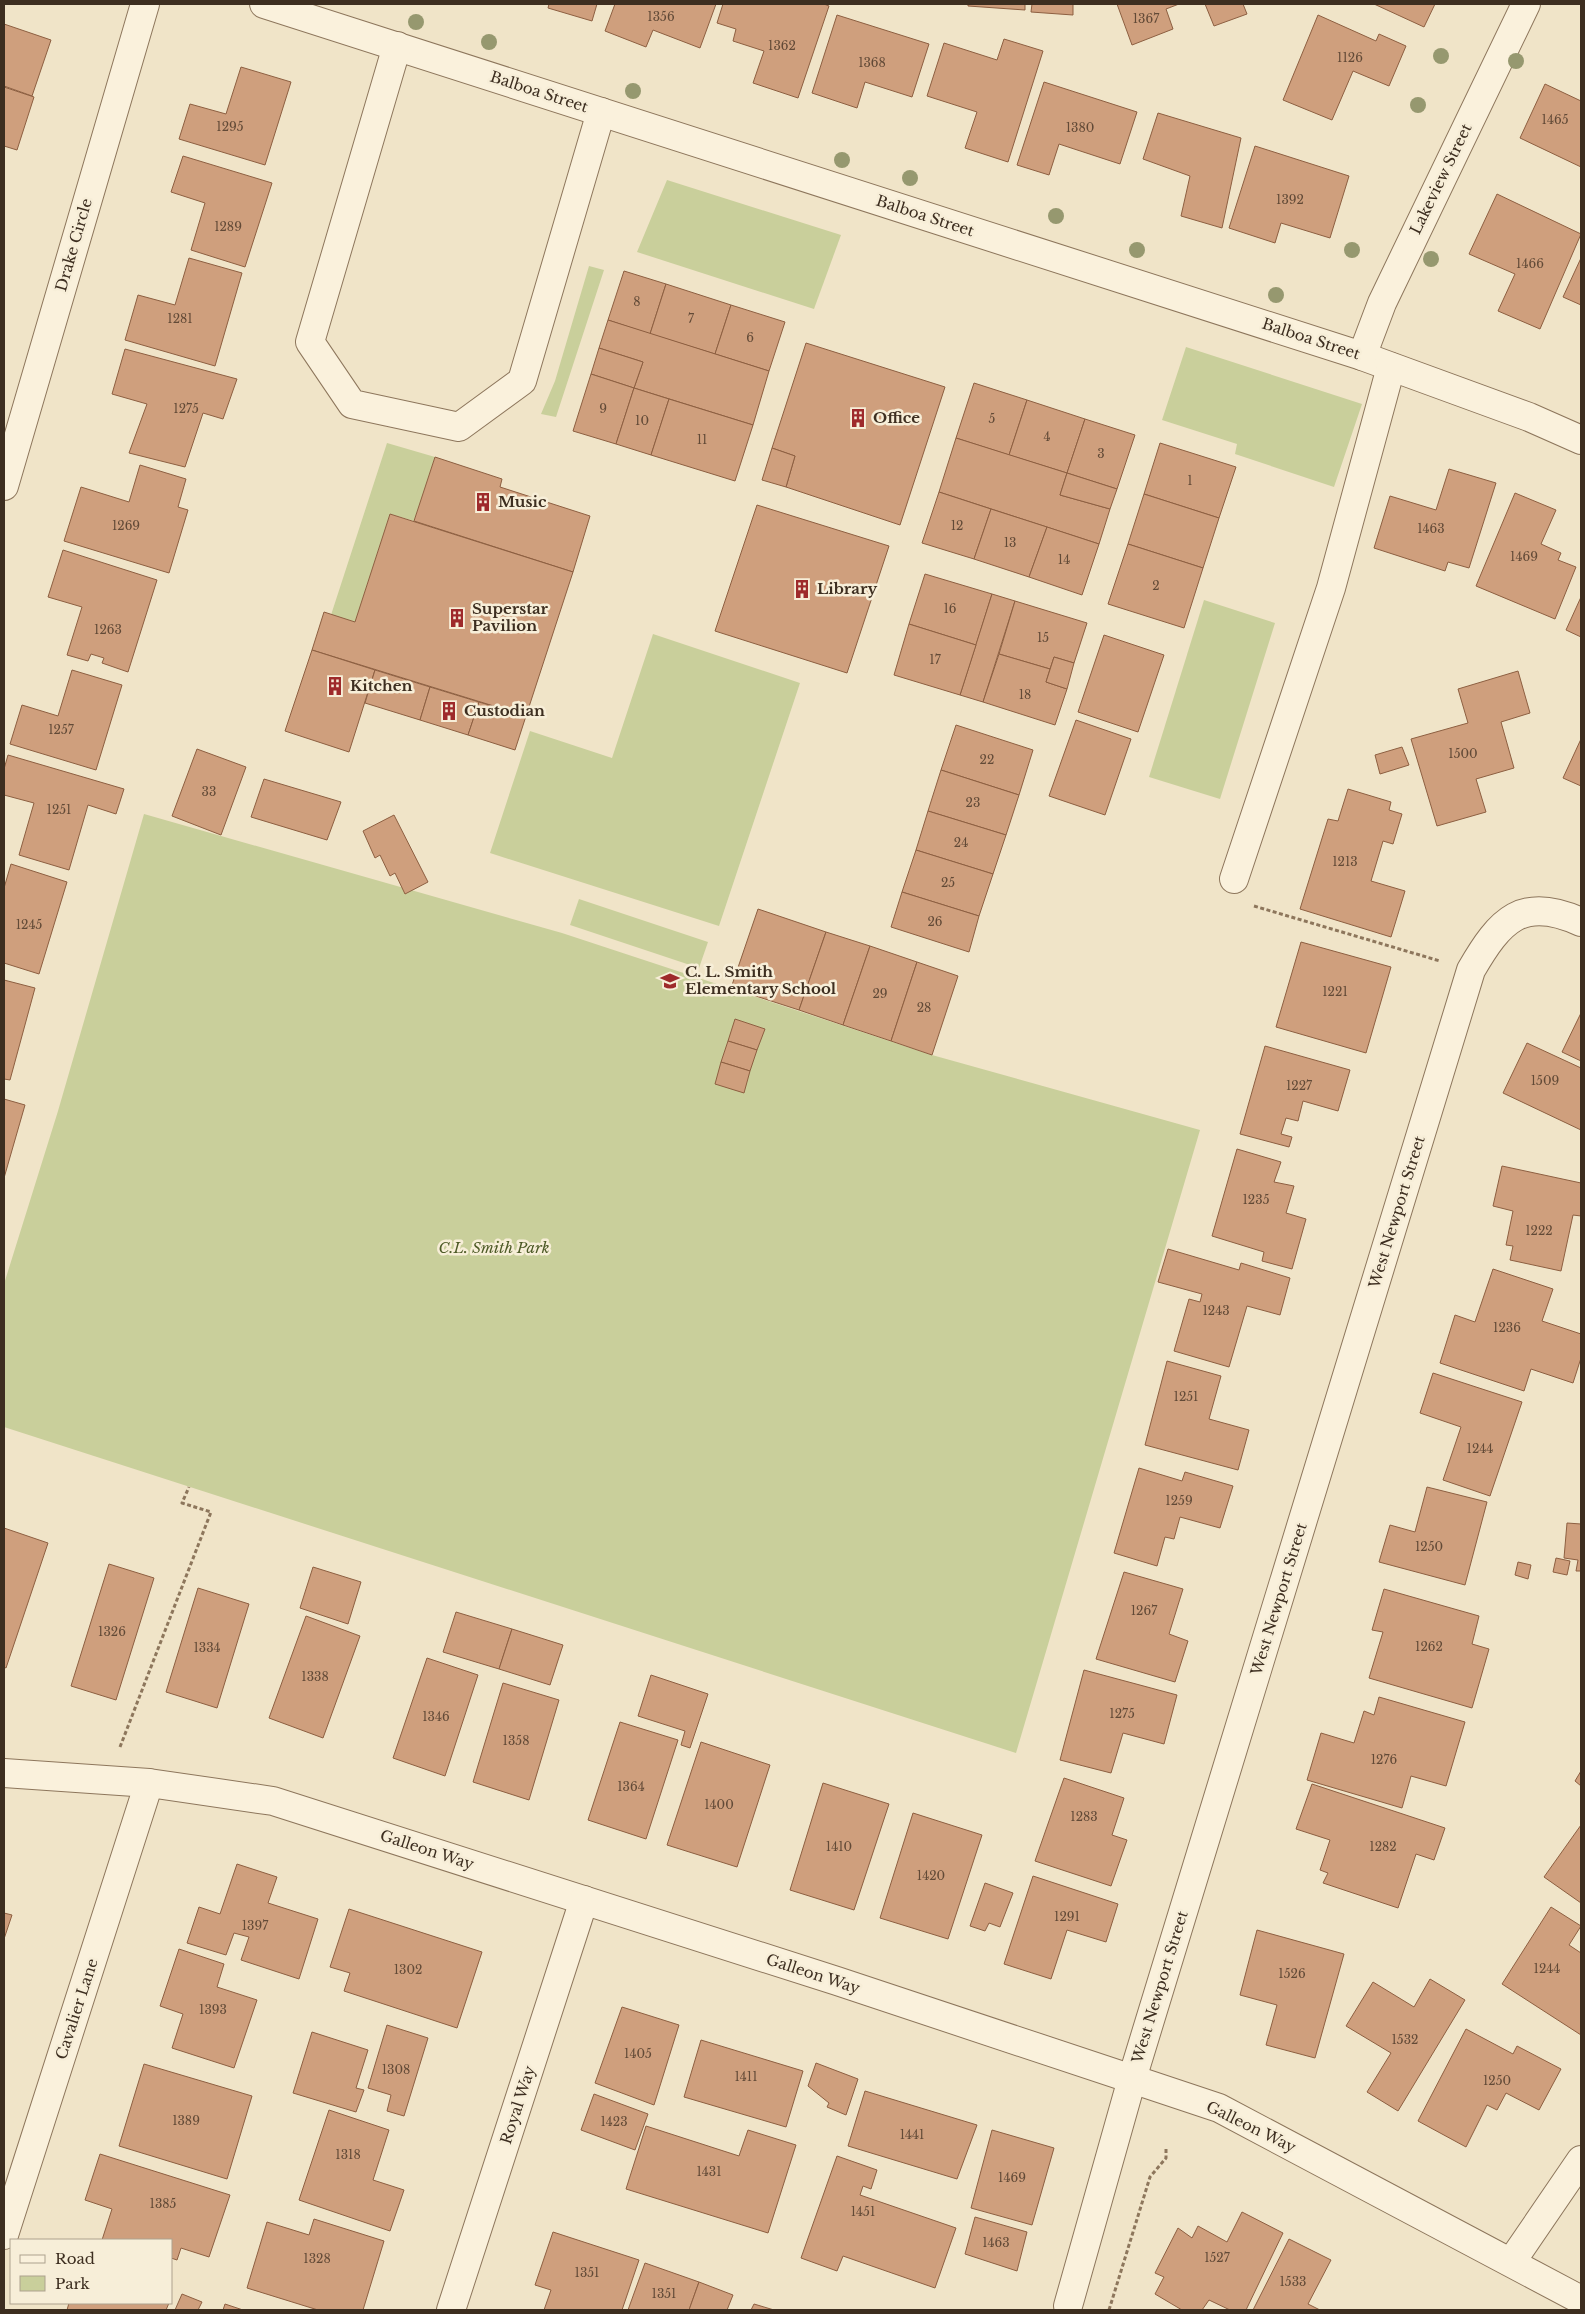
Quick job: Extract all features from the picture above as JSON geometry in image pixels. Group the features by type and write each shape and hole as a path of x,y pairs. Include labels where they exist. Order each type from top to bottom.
{"street":[{"name":"Drake Circle","path":"4,486 145,4"},
{"name":"Balboa Street","path":"264,4 1362,356 1529,417 1581,440"},
{"name":"Lakeview Street","path":"1362,356 1382,303 1526,4"},
{"path":"397,46 310,342 352,404 459,427 522,381 601,112"},
{"path":"1234,879 1331,588 1391,367"},
{"name":"West Newport Street","path":"1068,2306 1132,2079 1471,970 1486,945 1501,927 1523,912 1548,911 1581,922"},
{"name":"Galleon Way","path":"4,1773 149,1783 274,1801 584,1900 1219,2108 1581,2300"},
{"name":"Cavalier Lane","path":"4,2235 149,1783"},
{"name":"Royal Way","path":"451,2310 584,1900"},
{"path":"1512,2262 1581,2160"}],"path":[{"path":"1234,879 1228,898 1471,970"},
{"path":"107,1780 211,1512 182,1503 189,1487"},
{"path":"1110,2310 1150,2178 1166,2158 1166,2149"}],"green space":[{"path":"667,180 841,235 814,309 637,252"},
{"path":"589,266 604,270 556,417 541,414 555,381"},
{"path":"1186,347 1362,404 1334,487 1235,454 1237,444 1162,420"},
{"path":"387,443 435,457 414,521 390,514 355,622 331,615"},
{"path":"1204,600 1275,623 1220,799 1149,777"},
{"path":"653,634 800,683 719,926 490,853 530,731 612,758"},
{"name":"C.L. Smith Park","path":"144,814 562,933 932,1055 1200,1130 1016,1753 4,1427 4,1284 58,1111"},
{"path":"579,899 708,942 699,968 570,925"}],"building":[{"path":"549,4 597,4 592,21 548,8"},
{"path":"615,4 716,4 700,48 653,30 646,47 605,31"},
{"path":"723,4 824,4 829,6 798,98 753,83 764,51 733,41 736,29 717,23"},
{"path":"968,4 1025,4 1025,10 968,6"},
{"path":"1032,4 1073,4 1073,15 1031,12"},
{"path":"1117,4 1179,4 1166,9 1173,29 1132,45"},
{"path":"1205,4 1243,4 1247,14 1214,26"},
{"path":"1374,4 1435,4 1424,27"},
{"path":"837,15 929,44 912,97 865,82 857,108 812,93"},
{"path":"1318,15 1376,41 1379,34 1406,46 1389,86 1353,71 1332,120 1283,100"},
{"path":"4,24 51,40 32,96 4,86"},
{"path":"1004,39 1043,51 1008,162 965,148 977,112 927,96 944,43 997,60"},
{"path":"241,67 291,82 265,165 179,139 190,104 226,114"},
{"path":"1044,82 1137,112 1120,164 1059,144 1049,175 1017,165"},
{"path":"1545,84 1581,101 1581,167 1520,138"},
{"path":"4,87 34,97 17,150 4,146"},
{"path":"1158,113 1241,138 1222,228 1181,216 1190,176 1143,159"},
{"path":"1255,146 1349,176 1330,238 1281,223 1275,243 1229,228"},
{"path":"183,156 272,183 245,267 191,250 205,203 171,192"},
{"path":"1497,194 1581,234 1540,329 1498,311 1515,274 1469,254"},
{"path":"189,258 242,273 215,366 125,340 138,295 175,305"},
{"path":"1581,258 1581,305 1563,297"},
{"path":"624,271 666,284 650,334 608,320"},
{"path":"666,284 731,305 715,354 650,334"},
{"path":"731,305 785,322 769,371 715,354"},
{"path":"608,320 769,371 753,425 634,388 643,362 599,348"},
{"name":"Office","path":"806,343 945,387 900,525 786,487 795,456 772,448"},
{"path":"599,348 643,362 634,388 591,374"},
{"path":"125,349 237,379 223,419 203,413 185,467 129,453 147,404 112,394"},
{"path":"591,374 634,388 616,444 573,431"},
{"path":"974,383 1027,400 1009,455 956,438"},
{"path":"634,388 669,399 651,455 616,444"},
{"path":"669,399 753,425 735,481 651,455"},
{"path":"1027,400 1085,419 1067,473 1009,455"},
{"path":"1085,419 1135,435 1117,489 1067,473"},
{"path":"956,438 1067,473 1060,495 1110,509 1099,544 939,492"},
{"path":"1160,443 1236,467 1219,518 1144,494"},
{"path":"772,448 795,456 786,487 762,480"},
{"name":"Music","path":"435,457 502,479 500,487 590,516 573,572 414,521"},
{"path":"140,465 186,479 178,507 188,510 169,573 64,541 81,487 129,502"},
{"path":"1449,469 1496,483 1469,568 1448,562 1445,571 1374,548 1390,496 1436,510"},
{"path":"1067,473 1117,489 1110,509 1060,495"},
{"path":"939,492 991,509 974,559 922,543"},
{"path":"1515,493 1556,510 1541,544 1561,553 1558,560 1576,567 1555,619 1476,586"},
{"path":"1144,494 1219,518 1203,568 1128,544"},
{"name":"Library","path":"757,505 889,546 847,673 715,631"},
{"path":"991,509 1047,527 1029,577 974,559"},
{"name":"Superstar Pavilion","path":"390,514 573,572 526,716 312,650 324,612 355,622"},
{"path":"1047,527 1099,544 1082,595 1029,577"},
{"path":"1128,544 1203,568 1184,628 1108,604"},
{"path":"63,550 157,580 128,672 102,663 104,658 91,654 88,661 67,655 82,607 48,597"},
{"path":"925,574 992,594 976,645 909,624"},
{"path":"992,594 1015,601 983,702 960,695"},
{"path":"1581,597 1581,637 1566,630"},
{"path":"1015,601 1087,623 1074,663 1054,657 1050,669 999,654"},
{"path":"909,624 976,645 960,695 894,675"},
{"path":"1104,635 1164,655 1138,732 1078,712"},
{"name":"Kitchen","path":"312,650 375,670 349,752 285,731"},
{"path":"999,654 1050,669 1046,682 1067,689 1055,725 983,702"},
{"path":"1054,657 1074,663 1067,689 1046,682"},
{"path":"72,670 122,685 96,770 10,744 22,705 58,716"},
{"path":"375,670 430,687 420,720 365,703"},
{"path":"1518,671 1530,713 1501,722 1514,768 1476,779 1486,812 1437,826 1411,739 1468,723 1458,689"},
{"name":"Custodian","path":"430,687 479,702 468,735 420,720"},
{"path":"479,702 526,716 515,750 468,735"},
{"path":"1076,720 1131,739 1105,815 1049,796"},
{"path":"956,725 1033,750 1019,795 941,770"},
{"path":"1581,739 1581,786 1563,778"},
{"path":"1402,747 1409,765 1380,774 1375,755"},
{"path":"197,749 246,767 221,835 172,816"},
{"path":"8,755 124,789 116,814 88,805 69,870 19,855 34,803 4,795 4,769"},
{"path":"941,770 1019,795 1006,835 928,811"},
{"path":"264,779 341,802 327,840 251,817"},
{"path":"1348,789 1391,802 1389,810 1402,814 1393,844 1383,841 1371,881 1405,891 1391,937 1300,909 1328,819 1338,821"},
{"path":"928,811 1006,835 993,874 916,850"},
{"path":"394,815 428,882 405,894 395,873 390,876 380,855 375,858 363,831"},
{"path":"916,850 993,874 979,916 902,892"},
{"path":"11,864 67,882 39,974 4,963 4,888"},
{"path":"902,892 979,916 969,952 891,927"},
{"path":"758,909 826,932 799,1010 731,988"},
{"path":"826,932 870,946 843,1025 799,1010"},
{"path":"1301,942 1391,967 1366,1053 1276,1027"},
{"path":"870,946 917,962 891,1041 843,1025"},
{"path":"917,962 958,976 932,1055 891,1041"},
{"path":"4,980 35,988 10,1080 4,1079"},
{"path":"1581,1013 1581,1061 1562,1052"},
{"path":"735,1019 765,1029 757,1050 728,1041"},
{"path":"728,1041 757,1050 750,1071 721,1062"},
{"path":"1527,1043 1581,1068 1581,1130 1503,1093"},
{"path":"1265,1046 1350,1070 1338,1111 1303,1101 1298,1121 1286,1118 1281,1134 1292,1137 1289,1147 1240,1134"},
{"path":"721,1062 750,1071 744,1093 715,1084"},
{"path":"4,1099 25,1105 4,1178"},
{"path":"1237,1149 1281,1162 1274,1182 1294,1186 1286,1213 1306,1219 1292,1269 1262,1261 1264,1252 1212,1236"},
{"path":"1502,1166 1581,1183 1581,1216 1573,1215 1561,1271 1510,1260 1513,1246 1506,1245 1513,1211 1493,1206"},
{"path":"1168,1249 1239,1270 1241,1263 1290,1278 1280,1315 1247,1306 1229,1367 1174,1351 1189,1299 1200,1302 1202,1294 1158,1282"},
{"path":"1493,1269 1553,1289 1542,1321 1581,1334 1581,1358 1573,1383 1531,1369 1524,1391 1440,1363 1455,1315 1475,1322"},
{"path":"1167,1361 1221,1376 1209,1419 1249,1430 1238,1470 1145,1445"},
{"path":"1433,1373 1522,1402 1490,1496 1443,1480 1461,1427 1420,1413"},
{"path":"1139,1468 1182,1481 1185,1472 1233,1486 1220,1528 1180,1517 1174,1539 1165,1537 1157,1566 1114,1553"},
{"path":"1427,1487 1487,1502 1465,1585 1379,1562 1390,1525 1415,1532"},
{"path":"1567,1523 1581,1524 1581,1571 1576,1571 1578,1560 1564,1558"},
{"path":"4,1528 48,1543 6,1668 4,1667"},
{"path":"1556,1558 1570,1561 1567,1575 1553,1572"},
{"path":"1518,1562 1531,1565 1528,1579 1515,1575"},
{"path":"109,1564 154,1578 116,1700 71,1686"},
{"path":"313,1567 361,1582 348,1624 300,1608"},
{"path":"1124,1572 1183,1589 1169,1634 1188,1641 1175,1682 1096,1659"},
{"path":"198,1588 249,1604 217,1708 166,1692"},
{"path":"1384,1589 1479,1616 1472,1644 1489,1649 1472,1708 1369,1678 1383,1632 1372,1630"},
{"path":"456,1612 512,1629 499,1669 443,1652"},
{"path":"306,1616 360,1636 323,1738 269,1718"},
{"path":"512,1629 563,1645 550,1685 499,1669"},
{"path":"427,1658 478,1675 445,1776 393,1758"},
{"path":"1084,1670 1177,1695 1164,1744 1123,1733 1111,1773 1060,1760"},
{"path":"651,1675 708,1694 690,1748 681,1745 685,1731 638,1716"},
{"path":"503,1683 559,1700 529,1800 473,1782"},
{"path":"1379,1697 1465,1722 1446,1786 1411,1776 1402,1808 1307,1780 1321,1733 1354,1743 1364,1711 1374,1715"},
{"path":"620,1722 678,1740 646,1839 588,1820"},
{"path":"701,1742 770,1765 737,1867 667,1845"},
{"path":"1581,1771 1581,1786 1575,1781"},
{"path":"1064,1778 1124,1798 1112,1835 1127,1840 1111,1886 1035,1861"},
{"path":"823,1783 889,1804 854,1910 790,1890"},
{"path":"1312,1784 1445,1828 1434,1860 1416,1854 1398,1908 1323,1883 1328,1873 1320,1870 1330,1840 1296,1829"},
{"path":"913,1813 982,1835 948,1939 880,1918"},
{"path":"1581,1825 1581,1903 1544,1877"},
{"path":"237,1864 277,1877 268,1903 318,1919 299,1979 241,1960 249,1937 234,1933 226,1955 187,1943 199,1907 220,1914"},
{"path":"1033,1876 1118,1904 1106,1942 1067,1930 1051,1979 1004,1964"},
{"path":"985,1883 1013,1893 1000,1927 989,1923 985,1931 970,1926"},
{"path":"1551,1907 1581,1926 1569,1945 1581,1953 1581,2035 1502,1984"},
{"path":"349,1909 482,1952 457,2028 344,1991 350,1973 330,1967"},
{"path":"4,1913 12,1915 4,1939"},
{"path":"1257,1930 1344,1954 1315,2058 1266,2045 1277,2005 1240,1995"},
{"path":"179,1949 224,1964 217,1987 257,2000 234,2068 172,2048 183,2014 160,2006"},
{"path":"1430,1979 1465,2000 1398,2111 1367,2092 1391,2053 1346,2026 1373,1982 1414,2007"},
{"path":"622,2007 679,2025 654,2105 595,2083"},
{"path":"387,2025 428,2038 404,2116 387,2111 391,2095 368,2088"},
{"path":"1466,2029 1513,2054 1517,2046 1561,2069 1539,2110 1506,2093 1497,2110 1487,2105 1466,2147 1418,2121"},
{"path":"312,2032 368,2050 356,2088 364,2090 356,2112 293,2093"},
{"path":"701,2040 803,2071 786,2127 684,2097"},
{"path":"816,2063 858,2079 846,2115 827,2107 829,2103 808,2086"},
{"path":"144,2064 252,2096 227,2179 119,2146"},
{"path":"865,2091 977,2125 957,2179 848,2146"},
{"path":"594,2094 648,2114 635,2150 581,2130"},
{"path":"329,2110 389,2130 373,2180 404,2190 390,2231 299,2200"},
{"path":"646,2126 739,2156 748,2130 796,2145 768,2233 626,2189"},
{"path":"992,2130 1054,2148 1032,2225 971,2208"},
{"path":"100,2154 230,2195 209,2257 181,2248 177,2260 172,2258 172,2239 102,2239 112,2209 85,2200"},
{"path":"837,2156 877,2170 871,2189 863,2186 860,2195 956,2228 935,2288 843,2256 837,2271 801,2258"},
{"path":"1242,2212 1283,2233 1246,2310 1230,2310 1209,2300 1202,2310 1182,2310 1155,2294 1164,2277 1155,2273 1178,2228 1192,2238 1198,2226 1227,2242"},
{"path":"975,2217 1027,2232 1017,2271 965,2254"},
{"path":"314,2219 384,2241 363,2310 318,2310 247,2288 267,2222 309,2235"},
{"path":"553,2232 639,2260 622,2310 544,2310 551,2290 535,2285"},
{"path":"1289,2239 1331,2260 1308,2304 1320,2310 1253,2310"},
{"path":"645,2263 699,2282 689,2310 628,2310"},
{"path":"699,2282 733,2295 727,2310 689,2310"},
{"path":"182,2294 202,2302 198,2310 175,2310"},
{"path":"69,2304 169,2304 166,2310 67,2310"},
{"path":"225,2304 243,2310 223,2310"},
{"path":"754,2304 774,2310 751,2310"}],"place":[{"name":"Office","path":"858,418"},
{"name":"Music","path":"483,502"},
{"name":"Library","path":"802,589"},
{"name":"Superstar Pavilion","path":"457,618"},
{"name":"Kitchen","path":"335,686"},
{"name":"Custodian","path":"449,711"},
{"name":"C. L. Smith Elementary School","path":"670,981"}]}
